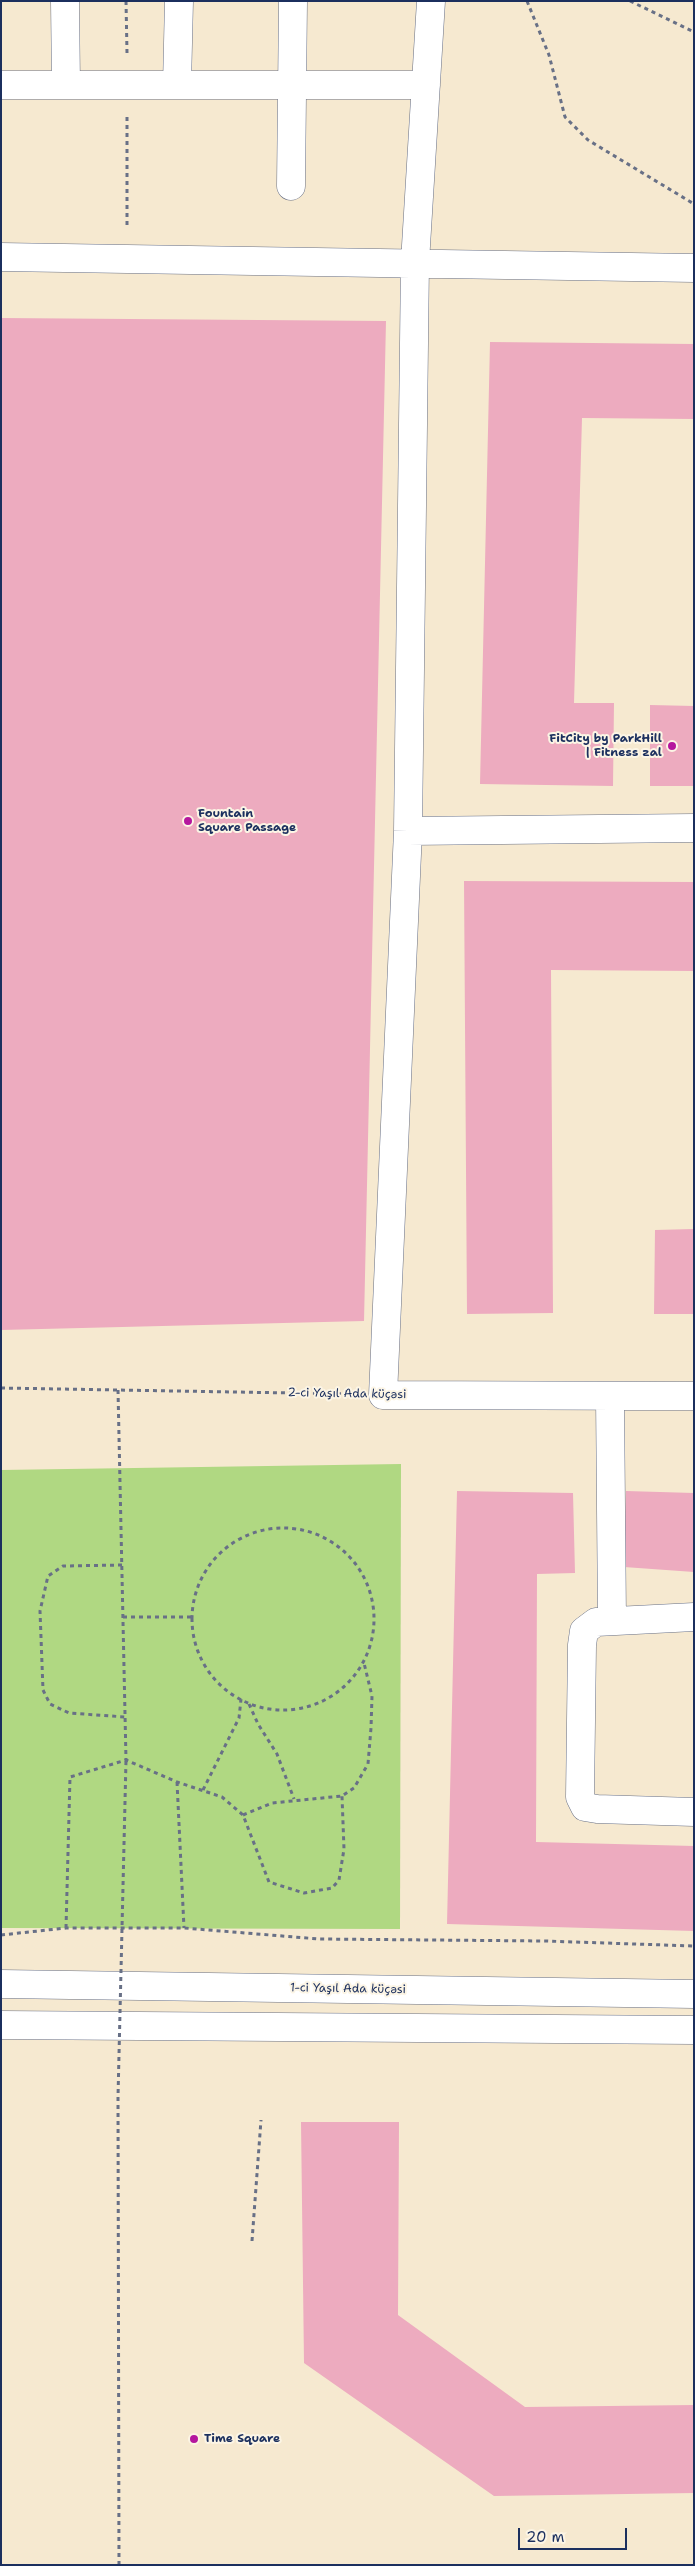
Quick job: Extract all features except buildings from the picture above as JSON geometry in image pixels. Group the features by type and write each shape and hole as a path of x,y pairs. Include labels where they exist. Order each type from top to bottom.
{"street":[{"path":"65,1 66,85"},
{"path":"177,85 179,1"},
{"path":"291,186 293,1"},
{"path":"383,1395 408,831 415,262 431,1"},
{"path":"1,85 426,85"},
{"path":"1,257 128,257 694,268"},
{"path":"408,831 694,828"},
{"name":"2-ci Yaşıl Ada küçəsi","path":"383,1395 694,1396"},
{"path":"610,1396 612,1621"},
{"path":"694,1617 596,1622 584,1631 582,1645 580,1797 585,1806 597,1809 694,1812"},
{"name":"1-ci Yaşıl Ada küçəsi","path":"1,1984 694,1994"},
{"path":"1,2025 694,2030"}],"path":[{"path":"126,1 128,257"},
{"path":"527,1 549,55 565,117 588,140 694,204"},
{"path":"630,1 694,32"},
{"name":"2-ci Yaşıl Ada küçəsi","path":"1,1388 383,1395"},
{"path":"118,1390 126,1760 118,2097 119,2565"},
{"path":"274,1527 296,1528 318,1534 337,1544 353,1559 366,1578 373,1598 375,1620 372,1642 364,1663 351,1681 334,1695 314,1705 285,1710 270,1710 249,1704 230,1693 213,1678 201,1659 193,1639 191,1617 195,1595 202,1574 216,1556 232,1542 252,1532 274,1527"},
{"path":"122,1565 63,1566 48,1576 40,1610 43,1690 50,1704 69,1713 125,1717"},
{"path":"122,1617 191,1617"},
{"path":"242,1815 272,1803 294,1799 342,1796 354,1788 368,1764 372,1696 364,1663"},
{"path":"203,1790 239,1718 241,1699"},
{"path":"249,1704 258,1724 278,1754 294,1799"},
{"path":"66,1928 70,1777 126,1760 177,1782 222,1797 242,1815 269,1882 304,1894 332,1888 339,1880 344,1849 342,1796"},
{"path":"177,1782 184,1928"},
{"path":"1,1935 66,1928 184,1928 319,1939 545,1941 694,1946"},
{"path":"252,2242 261,2120"}],"green space":[{"path":"401,1464 400,1929 1,1928 1,1470"}],"place":[{"name":"FitCity by ParkHill | Fitness zal","path":"672,746"},
{"name":"Fountain Square Passage","path":"188,821"},
{"name":"Time Square","path":"194,2439"}]}
